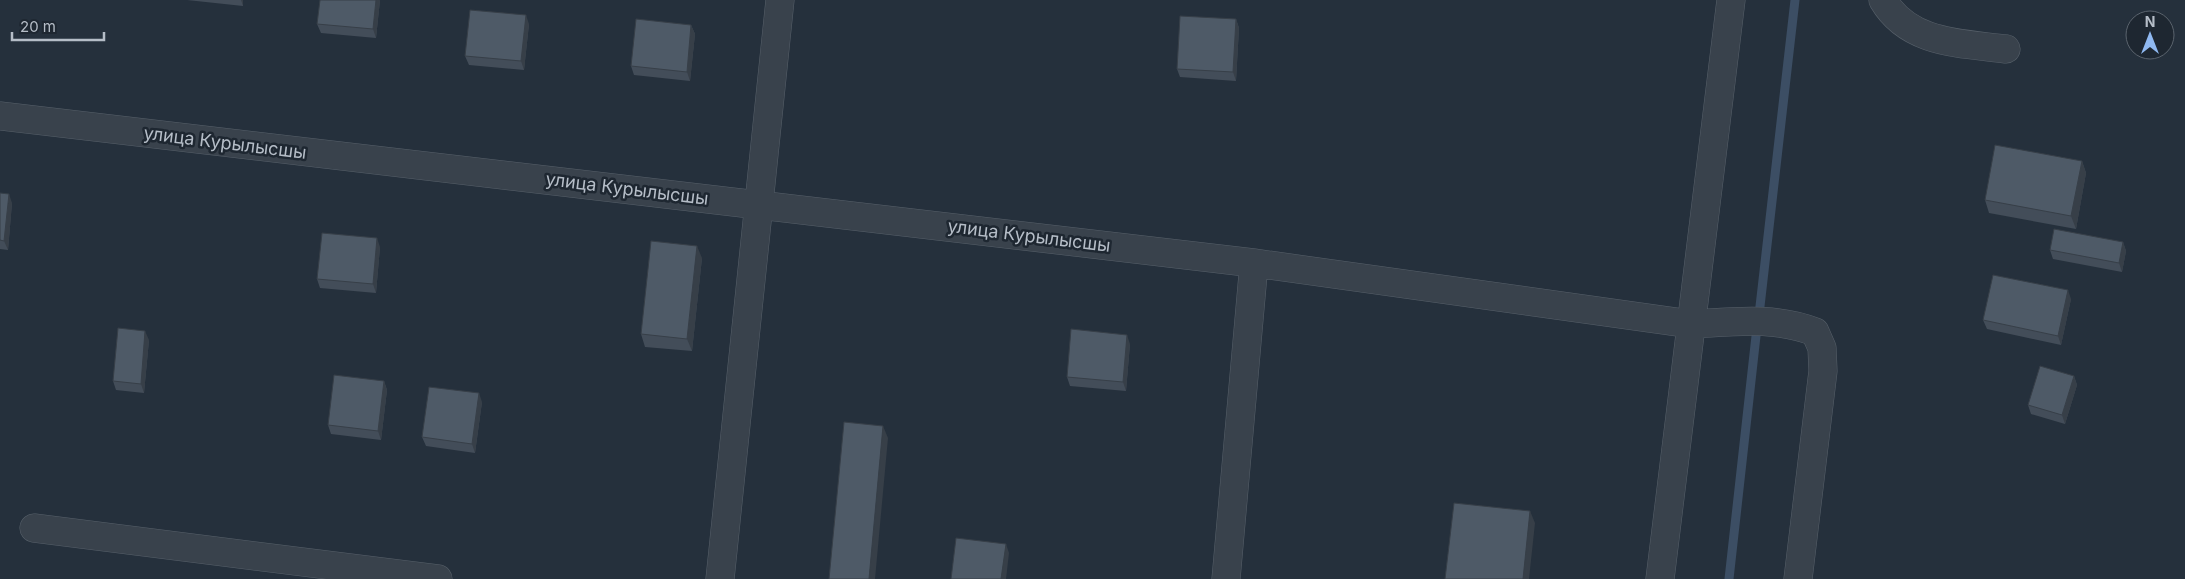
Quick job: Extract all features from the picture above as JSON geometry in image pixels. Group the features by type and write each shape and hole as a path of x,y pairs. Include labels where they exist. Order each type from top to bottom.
{"street":[{"path":"720,579 780,0"},
{"path":"1660,579 1731,0"},
{"path":"1883,0 1891,15 1911,29 1936,40 2006,49"},
{"name":"улица Курылысшы","path":"0,116 1254,262 1691,324 1758,322 1796,324 1815,332 1822,348 1823,371 1798,579"},
{"path":"1226,579 1254,262"},
{"path":"34,528 438,579"}],"building":[{"path":"320,0 376,0 373,29 317,24"},
{"path":"470,10 526,15 521,61 465,56"},
{"path":"1180,16 1236,19 1233,72 1177,69"},
{"path":"636,19 691,25 687,72 631,66"},
{"path":"1995,145 2082,161 2071,216 1985,200"},
{"path":"0,193 9,194 4,241 0,240"},
{"path":"2054,229 2123,242 2119,263 2050,250"},
{"path":"322,233 377,238 373,284 317,279"},
{"path":"651,241 697,246 687,339 641,334"},
{"path":"1993,275 2068,290 2058,336 1983,320"},
{"path":"118,328 145,331 141,384 113,381"},
{"path":"1071,329 1127,335 1123,382 1067,377"},
{"path":"2040,366 2074,376 2062,415 2028,405"},
{"path":"334,375 384,381 378,431 328,425"},
{"path":"429,387 479,393 472,444 422,437"},
{"path":"844,422 883,426 869,579 829,579"},
{"path":"1454,503 1530,511 1523,579 1445,579"},
{"path":"956,538 1006,544 1001,579 951,579"}],"waterway":[{"path":"1759,315 1795,0"},
{"path":"1729,579 1757,327"}]}
